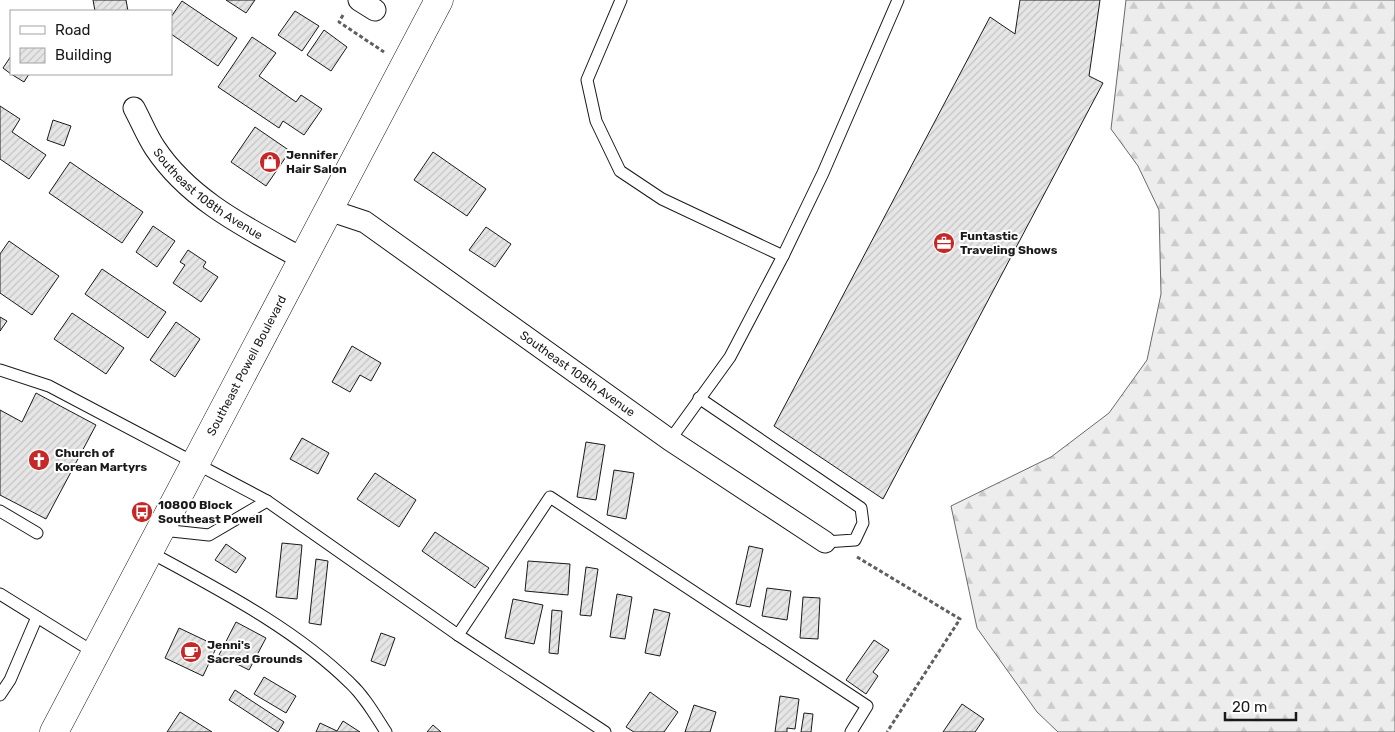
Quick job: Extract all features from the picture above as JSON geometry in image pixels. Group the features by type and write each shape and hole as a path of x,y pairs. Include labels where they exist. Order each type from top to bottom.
{"main road":[{"name":"Southeast Powell Boulevard","path":"54,732 439,0"}],"street":[{"name":"Southeast 108th Avenue","path":"134,108 155,148 180,178 214,208 303,259"},
{"name":"Southeast 108th Avenue","path":"329,210 365,222 670,440 825,542"}],"lane":[{"path":"621,0 587,80 596,121 620,171 662,199 783,256"},
{"path":"670,440 730,357 783,256 823,173 898,0"},
{"path":"0,370 49,386 267,501 458,635 605,732"},
{"path":"699,398 861,508 863,523 855,540 825,542"},
{"path":"458,635 550,497 867,706 850,732"},
{"path":"154,540 209,534 267,501"},
{"path":"0,511 37,533"},
{"path":"154,540 244,606 322,658 351,684 386,732"},
{"path":"0,594 95,652"},
{"path":"0,695 10,680 37,617"}],"path":[{"path":"361,6 340,22 405,66"},
{"path":"825,542 844,549 960,619 888,732"}],"green space":[{"path":"1126,0 1395,0 1395,732 1058,732 1037,712 977,628 951,506 1051,457 1109,413 1147,360 1161,294 1159,210 1138,166 1111,129"}],"building":[{"path":"93,0 126,0 128,10 95,10"},
{"path":"226,0 255,0 246,13"},
{"name":"Funtastic Traveling Shows","path":"1020,0 1100,0 1089,76 1103,83 883,499 774,426 990,17 1015,34"},
{"path":"182,1 237,38 218,66 172,35 172,16"},
{"path":"295,11 319,26 302,51 278,35"},
{"path":"324,30 347,47 331,71 307,55"},
{"path":"252,37 276,53 259,76 296,102 301,95 322,109 304,135 283,121 279,128 218,87"},
{"path":"10,58 10,73 3,68"},
{"path":"13,75 28,75 24,82"},
{"path":"0,106 20,119 12,132 46,155 29,179 0,159"},
{"path":"53,120 71,126 64,146 47,140"},
{"path":"255,127 290,151 266,186 231,162"},
{"path":"433,152 486,189 467,216 414,180"},
{"path":"70,162 143,212 122,243 49,193"},
{"path":"153,226 175,241 157,267 136,252"},
{"path":"486,227 511,244 495,267 469,250"},
{"path":"9,241 59,276 32,315 0,293 0,254"},
{"path":"188,250 206,262 203,267 218,277 201,302 173,283 185,265 180,262"},
{"path":"102,269 166,312 148,338 85,294"},
{"path":"72,313 124,348 106,374 54,339"},
{"path":"0,317 7,321 0,331"},
{"path":"176,322 200,339 175,377 150,360"},
{"path":"352,346 381,363 371,381 360,375 350,392 332,382"},
{"name":"Church of Korean Martyrs","path":"36,393 96,425 46,519 0,495 0,410 22,422"},
{"path":"302,438 329,453 318,474 290,459"},
{"path":"586,442 605,445 596,500 577,497"},
{"path":"614,470 634,473 626,519 607,515"},
{"path":"375,473 416,500 399,527 357,499"},
{"path":"435,532 489,568 475,588 422,551"},
{"path":"282,543 302,545 297,599 276,597"},
{"path":"226,544 246,558 236,573 215,560"},
{"path":"749,546 763,549 750,607 736,604"},
{"path":"316,559 328,561 321,625 309,623"},
{"path":"528,561 570,564 568,595 525,591"},
{"path":"586,567 598,569 591,616 580,615"},
{"path":"767,588 791,591 787,620 762,616"},
{"path":"617,594 632,597 625,639 610,637"},
{"path":"803,597 820,598 818,639 800,638"},
{"path":"513,599 543,605 534,644 505,638"},
{"path":"654,609 670,613 660,656 645,653"},
{"path":"552,610 562,611 558,654 549,653"},
{"path":"236,622 266,638 249,670 219,655"},
{"name":"Jenni's Sacred Grounds","path":"179,628 217,646 203,676 165,658"},
{"path":"381,633 395,638 385,666 371,661"},
{"path":"874,640 889,650 873,672 878,676 866,694 846,680"},
{"path":"264,677 296,696 286,713 254,694"},
{"path":"235,690 284,722 278,732 229,700"},
{"path":"650,692 678,712 664,732 634,732 626,727"},
{"path":"780,696 799,699 795,729 787,728 787,732 775,732"},
{"path":"962,704 984,719 975,732 943,732"},
{"path":"694,705 716,712 710,732 685,732"},
{"path":"180,712 212,732 167,732"},
{"path":"804,713 813,714 811,732 801,732"},
{"path":"343,721 360,732 316,732 320,723 337,731"},
{"path":"433,725 441,732 427,732"}],"place":[{"name":"Jennifer Hair Salon","path":"270,162"},
{"name":"Funtastic Traveling Shows","path":"944,243"},
{"name":"Church of Korean Martyrs","path":"39,460"},
{"name":"10800 Block Southeast Powell","path":"142,512"},
{"name":"Jenni's Sacred Grounds","path":"191,652"}]}
